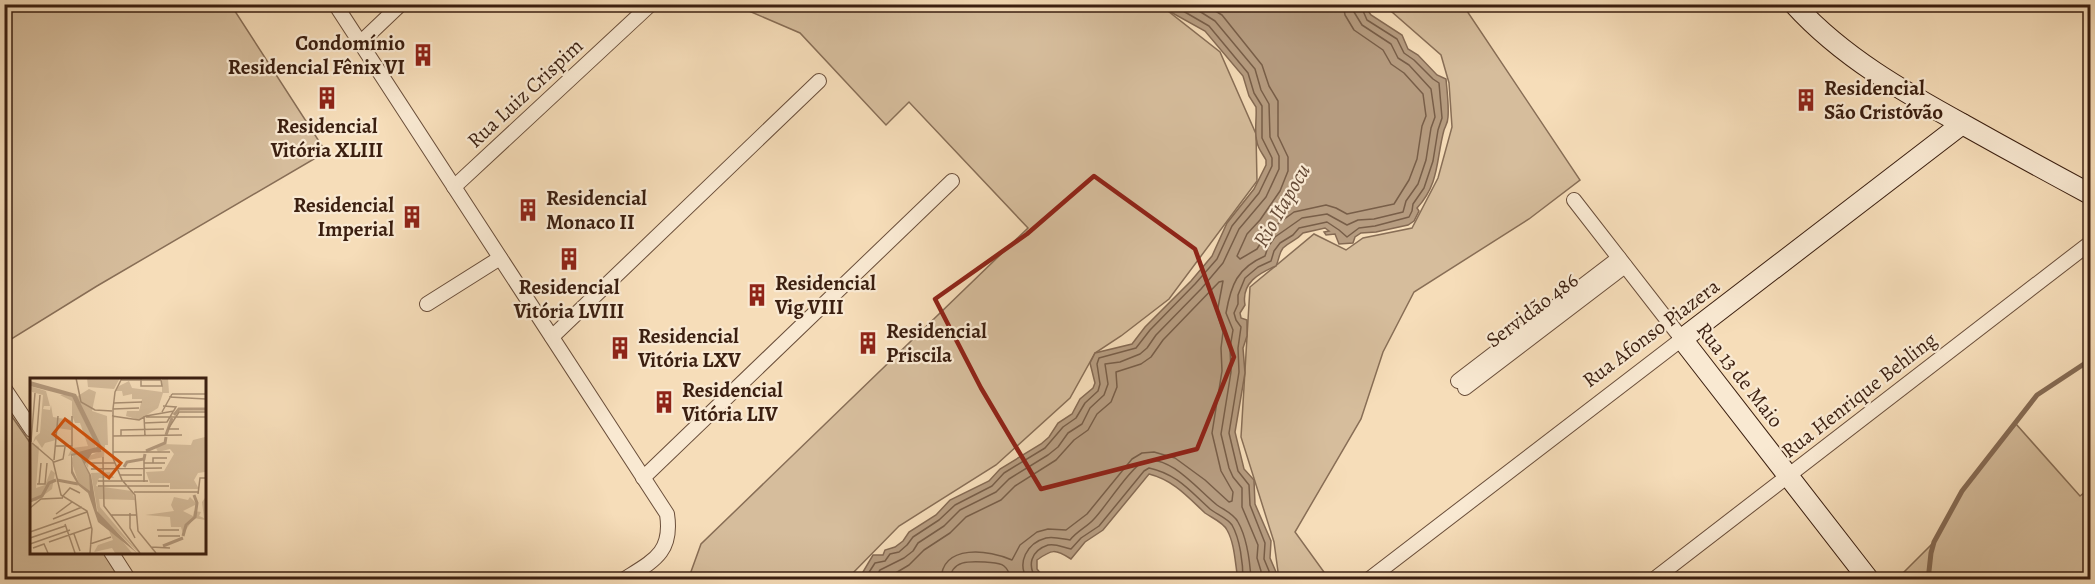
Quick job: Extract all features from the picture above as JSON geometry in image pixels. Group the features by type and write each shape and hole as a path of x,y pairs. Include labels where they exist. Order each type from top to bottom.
{"main road":[{"path":"1794,4 1824,35 1843,50 1913,97 2091,194"},
{"name":"Rua Afonso Piazera","path":"1682,339 1962,124"},
{"name":"Rua 13 de Maio","path":"1682,339 1869,579"}],"street":[{"path":"335,4 667,514 669,530 666,544 656,560 623,579"},
{"path":"360,43 401,4"},
{"name":"Rua Luiz Crispim","path":"454,187 651,4"},
{"path":"552,337 819,81"},
{"path":"643,478 952,181"},
{"name":"Rua 13 de Maio","path":"1574,200 1682,339"},
{"name":"Rua Henrique Behling","path":"1653,579 2091,243"},
{"path":"427,304 500,258"},
{"path":"1461,384 1622,262"},
{"name":"Rua Afonso Piazera","path":"1368,579 1682,339"},
{"path":"4,388 30,427"},
{"path":"112,554 129,579"}],"highlighted area":[{"path":"1094,176 1195,249 1234,357 1197,449 1041,489 981,388 935,299 1027,234"}],"shaded area":[{"path":"23,5 231,5 326,152 97,286 5,343 5,17"},
{"path":"735,5 1155,5 1164,8 1220,52 1256,134 1257,181 1169,299 1095,353 1070,398 996,465 899,526 847,579 688,580 701,544 1028,228 909,102 886,125 800,33"},
{"path":"1384,5 1463,5 1580,180 1529,219 1414,292 1383,352 1361,419 1295,532 1329,579 1279,579 1274,542 1241,437 1250,287 1314,234 1346,250 1363,238 1412,228 1438,178 1452,127 1449,83 1441,55"},
{"path":"4,405 30,443 30,554 108,554 126,579 5,579"},
{"path":"2016,424 2080,496 2090,488 2090,572 2081,580 1897,579 1934,542 1962,491"}],"water":[{"name":"Rio Itapocu","path":"1158,5 1364,5 1371,15 1402,35 1408,49 1418,55 1437,75 1446,79 1448,120 1434,180 1417,208 1419,211 1414,221 1408,225 1361,233 1355,237 1353,243 1339,244 1335,234 1326,235 1324,232 1329,231 1325,228 1303,233 1283,248 1276,266 1253,280 1246,291 1245,305 1240,313 1241,318 1247,320 1247,336 1243,348 1245,373 1235,432 1244,469 1254,480 1255,504 1271,541 1270,558 1276,572 1273,579 1238,579 1232,541 1225,527 1205,513 1173,484 1149,474 1103,530 1085,542 1071,559 1054,552 1037,560 1037,569 1045,579 1013,579 970,574 957,580 855,579 863,572 873,555 883,555 885,550 895,547 909,532 936,515 950,500 989,481 1000,469 1049,437 1058,423 1072,414 1080,399 1093,388 1095,383 1090,363 1095,353 1132,344 1145,327 1191,281 1212,256 1227,223 1254,189 1266,165 1266,160 1258,147 1256,138 1256,107 1249,96 1243,76 1205,31"}],"waterway":[{"path":"1928,580 1934,542 1962,491 2037,395 2090,360"}],"place":[{"name":"Condomínio Residencial Fênix VI","path":"423,55"},
{"name":"Residencial Vitória XLIII","path":"327,98"},
{"name":"Residencial São Cristóvão","path":"1806,100"},
{"name":"Residencial Monaco II","path":"528,210"},
{"name":"Residencial Imperial","path":"412,217"},
{"name":"Residencial Vitória LVIII","path":"569,259"},
{"name":"Residencial Vig VIII","path":"757,295"},
{"name":"Residencial Priscila","path":"868,343"},
{"name":"Residencial Vitória LXV","path":"620,348"},
{"name":"Residencial Vitória LIV","path":"664,402"}]}
